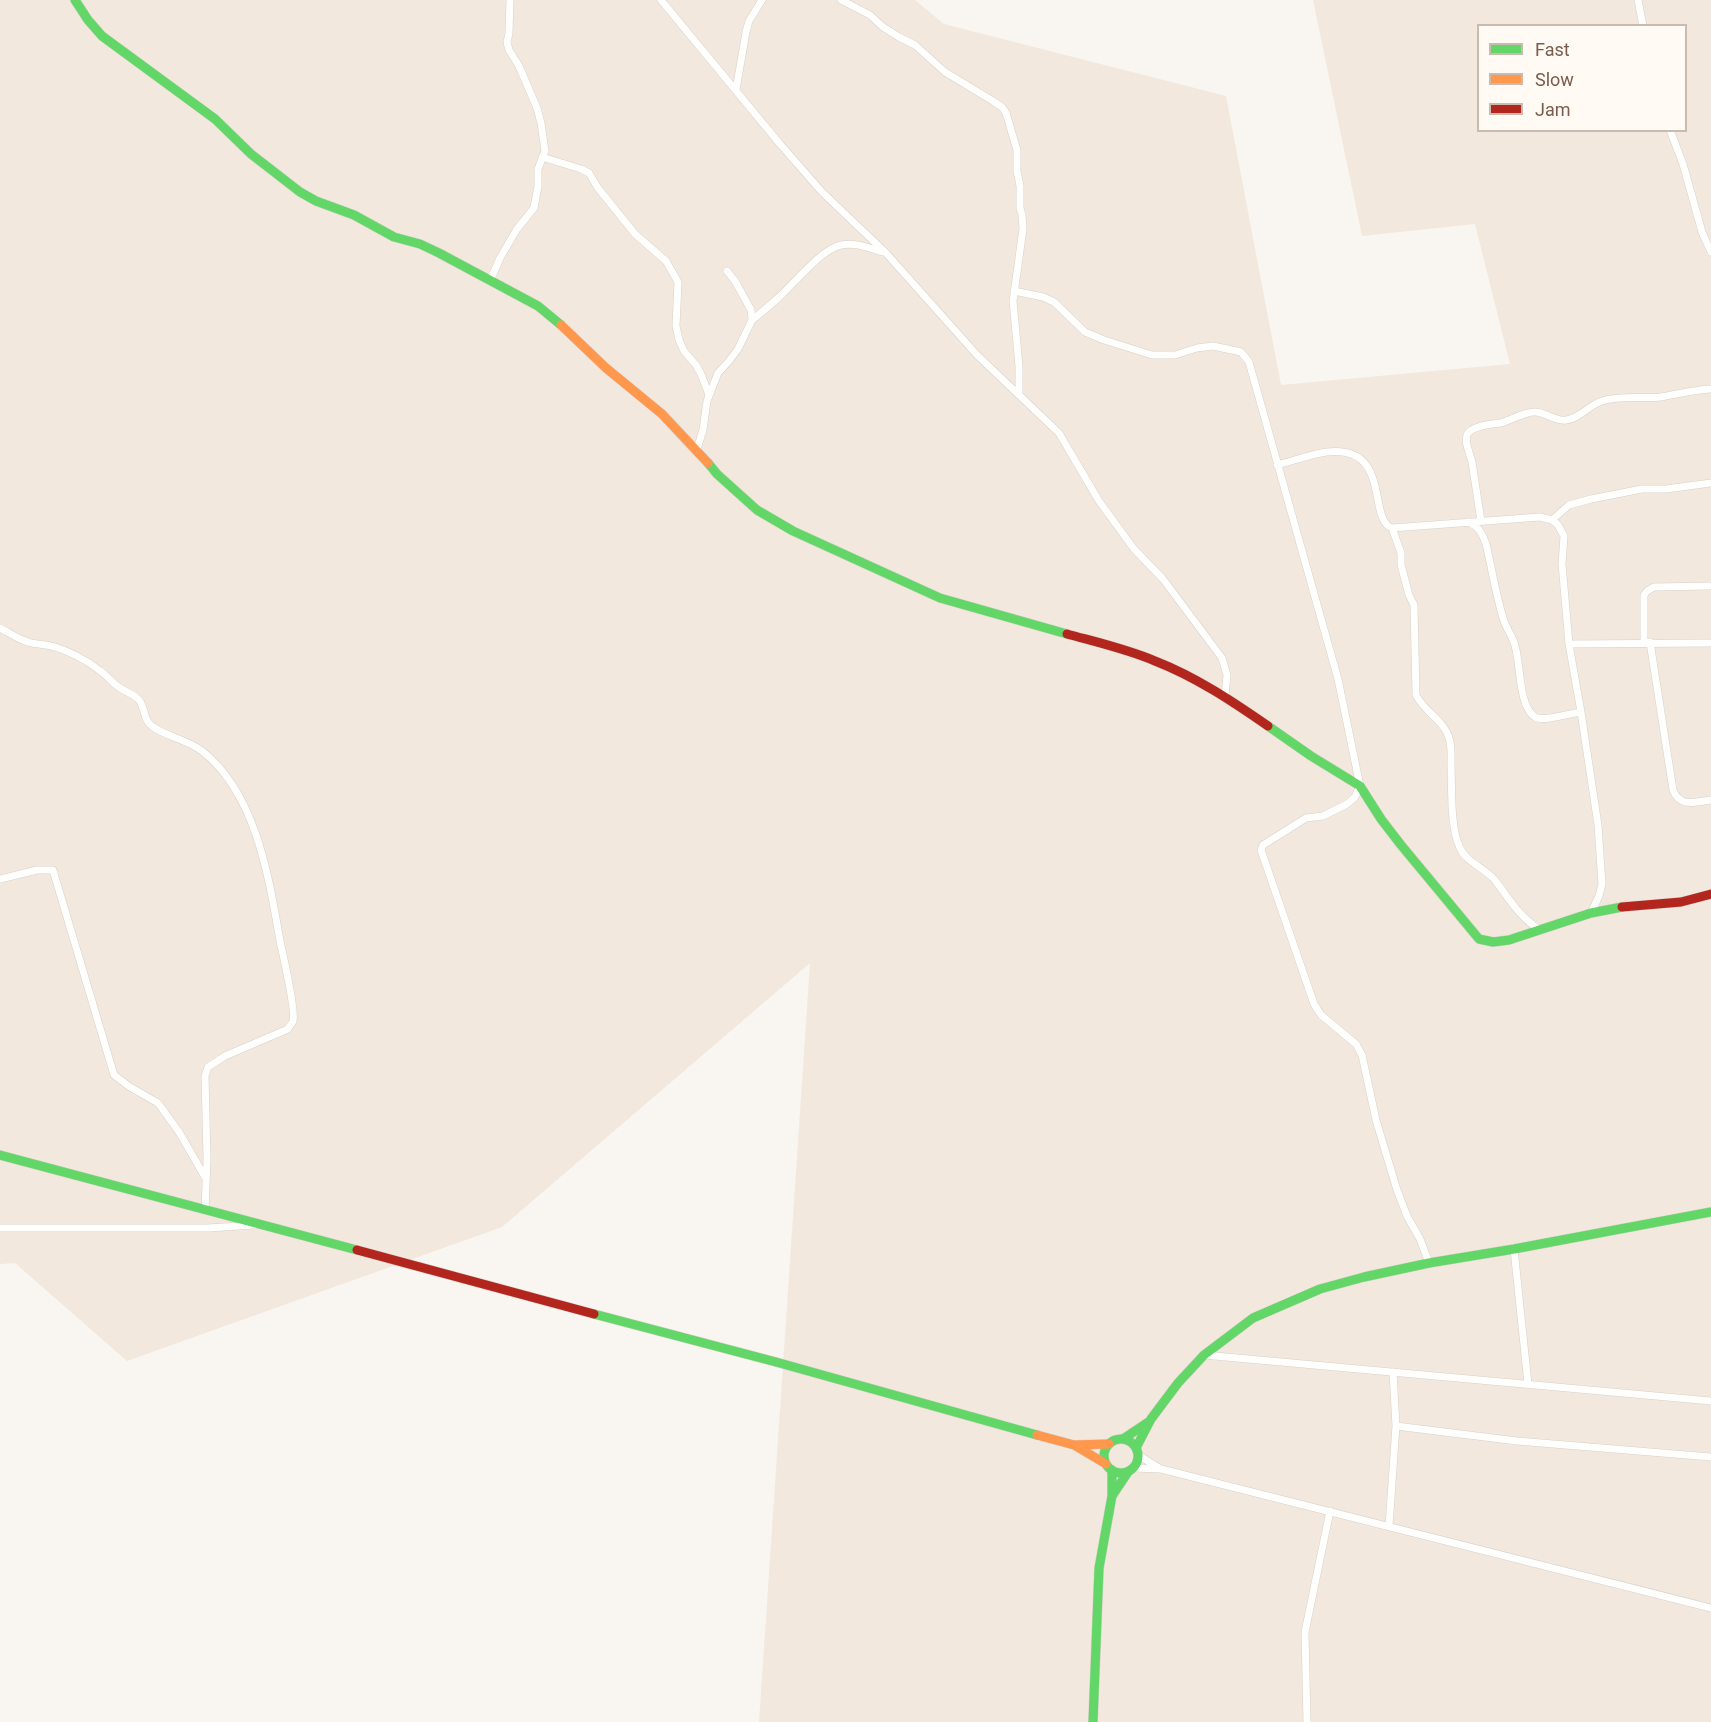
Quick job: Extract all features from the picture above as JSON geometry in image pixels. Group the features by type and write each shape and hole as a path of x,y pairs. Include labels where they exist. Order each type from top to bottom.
{"main road":[{"path":"75,0 102,36 215,119 251,154 300,192 316,201 354,214 394,237 420,244 439,253 538,306 566,328 590,353 662,414 697,449 717,474 757,510 793,531 940,597 1131,652 1174,669 1225,696 1311,756 1360,786 1388,828 1479,939 1493,942 1509,940 1591,913 1627,906 1681,902 1711,894"},
{"path":"0,1155 776,1362 1074,1445 1120,1473 1131,1470"},
{"path":"1137,1451 1152,1419 1178,1383 1204,1355 1253,1318 1320,1289 1430,1263 1711,1212"},
{"path":"1074,1445 1109,1444 1124,1439 1152,1419"},
{"path":"1112,1496 1138,1460 1133,1443 1124,1439"},
{"path":"1093,1722 1099,1568 1112,1496 1109,1467 1104,1454 1109,1444"}],"street":[{"path":"490,281 500,258 534,208 538,169 545,151 537,108 519,66 508,50 510,0"},
{"path":"661,0 822,192 886,254 977,355 1059,432 1099,501 1134,549 1163,579 1222,658 1227,675 1225,696"},
{"path":"736,90 749,21 762,0"},
{"path":"841,0 870,15 883,27 915,45 945,72 1002,107 1006,113 1017,150 1023,229 1013,301 1019,366 1019,394"},
{"path":"1638,0 1644,24"},
{"path":"1671,132 1683,164 1702,232 1711,252"},
{"path":"542,157 589,173 634,234 666,261 678,282 676,326 679,340 684,351 702,374 709,395"},
{"path":"697,449 709,395 717,374 738,349 752,320 831,248 855,245 886,254"},
{"path":"727,272 735,281 751,310 752,320"},
{"path":"1014,291 1043,297 1054,302 1085,332 1152,355 1175,355 1213,346 1240,352 1249,362 1338,679 1360,786 1355,797 1347,804 1323,816 1306,818 1263,845 1261,849 1314,1004 1321,1015 1356,1044 1362,1055 1376,1120 1397,1190 1430,1263"},
{"path":"1481,520 1467,445 1467,436 1470,431 1531,412 1565,421 1603,400 1624,397 1660,397 1693,390 1711,389"},
{"path":"1277,465 1329,452 1356,457 1366,465 1373,476 1383,521 1392,528 1540,517 1552,520 1558,525 1563,536 1562,564 1569,644 1598,825 1602,884 1591,913"},
{"path":"1552,520 1569,505 1591,499 1642,489 1666,489 1711,483"},
{"path":"1468,522 1482,532 1486,544 1503,617 1516,648 1522,693 1530,711 1535,717 1542,719 1581,712"},
{"path":"1392,528 1414,605 1416,695 1421,706 1446,729 1450,742 1452,801 1460,850 1474,864 1490,874 1526,921 1540,930"},
{"path":"1711,586 1654,587 1644,595 1647,642 1676,797 1686,803 1711,800"},
{"path":"0,628 30,643 53,646 72,653 101,671 117,687 134,696 140,701 146,720 154,728 192,744 220,767 233,784 248,816 266,871 293,1021 288,1029 225,1056 208,1068 205,1076 206,1210"},
{"path":"1569,644 1711,643"},
{"path":"0,879 37,870 54,870 114,1075 158,1103 179,1132 207,1179"},
{"path":"0,1228 208,1228 260,1225"},
{"path":"1514,1249 1528,1384"},
{"path":"1204,1355 1711,1401"},
{"path":"1389,1526 1396,1426 1394,1372"},
{"path":"1396,1426 1517,1442 1711,1457"},
{"path":"1137,1451 1161,1469"},
{"path":"1131,1470 1161,1469 1711,1608"},
{"path":"1307,1722 1305,1632 1330,1511"}],"shaded area":[{"path":"0,0 915,0 944,24 1226,96 1281,385 1510,364 1475,224 1362,236 1313,0 1711,0 1711,1722 759,1722 810,963 502,1227 127,1361 15,1263 0,1264"}],"traffic: fast":[{"path":"75,0 102,36 215,119 251,154 300,192 316,201 354,215 394,237 420,244 439,253 538,306 561,325"},
{"path":"708,463 757,510 793,531 940,598 1067,634"},
{"path":"1268,726 1360,786 1401,845 1479,939 1493,942 1509,940 1591,913 1622,907"},
{"path":"0,1155 357,1250"},
{"path":"1136,1448 1151,1419 1178,1383 1204,1355 1253,1318 1320,1289 1429,1263 1711,1212"},
{"path":"594,1314 1037,1435"},
{"path":"1123,1439 1150,1421"},
{"path":"1121,1439 1133,1444 1138,1456 1133,1468 1121,1473 1109,1468 1104,1456 1109,1444 1121,1439"},
{"path":"1093,1722 1099,1568 1112,1496 1112,1470"},
{"path":"1112,1496 1128,1472"}],"traffic: slow":[{"path":"561,325 606,368 662,414 708,463"},
{"path":"1037,1435 1074,1445 1106,1464"},
{"path":"1074,1445 1109,1444"}],"traffic: jam":[{"path":"1067,634 1134,653 1170,667 1213,690 1268,726"},
{"path":"1622,907 1681,902 1711,894"},
{"path":"357,1250 594,1314"}]}
